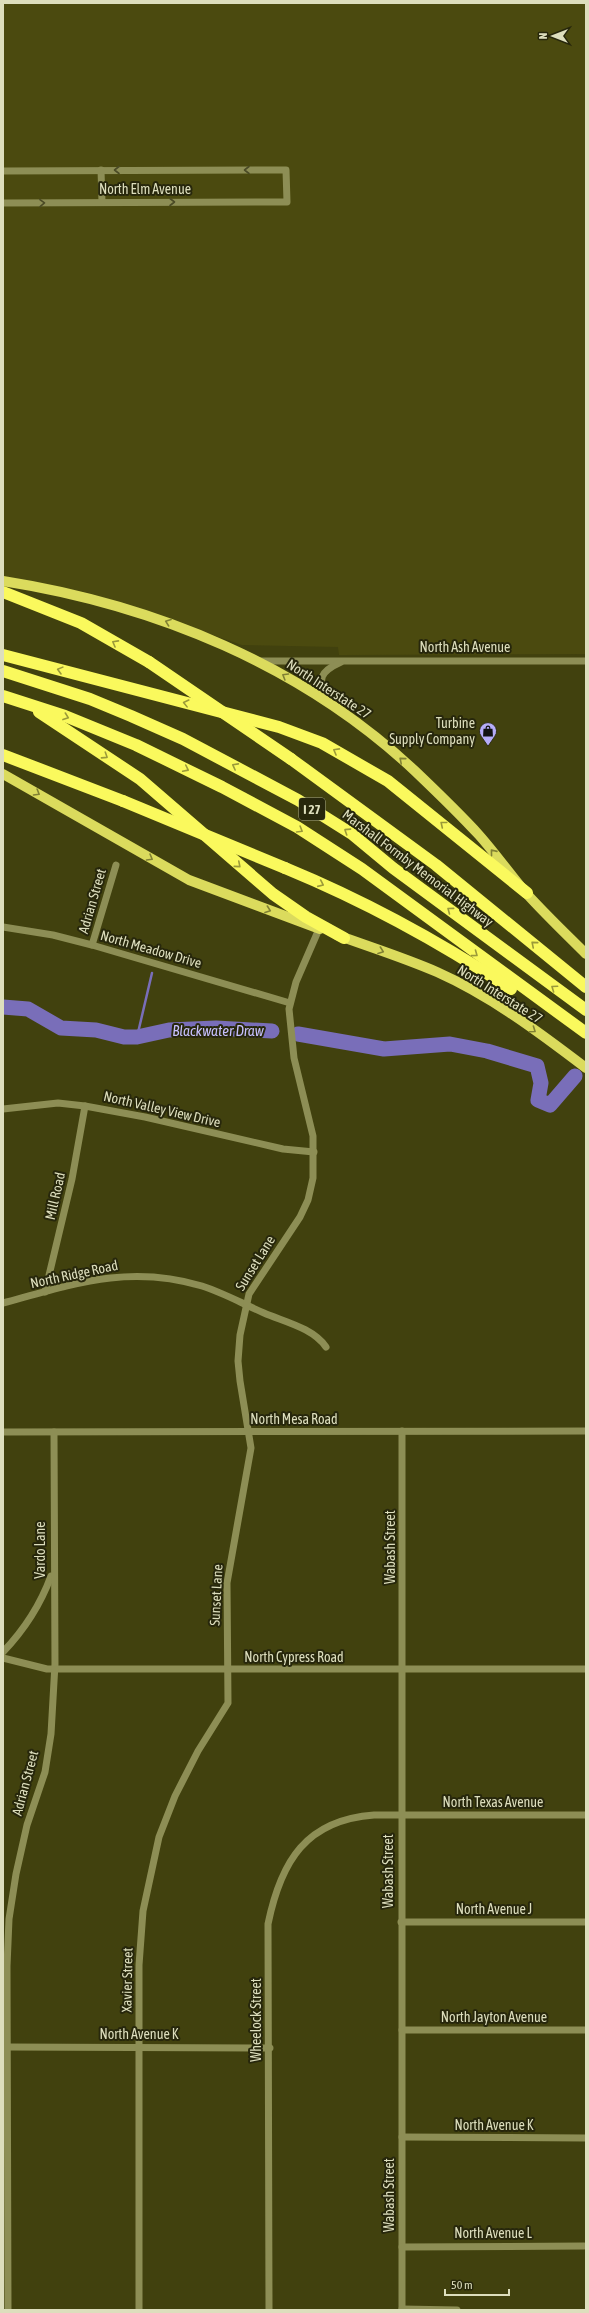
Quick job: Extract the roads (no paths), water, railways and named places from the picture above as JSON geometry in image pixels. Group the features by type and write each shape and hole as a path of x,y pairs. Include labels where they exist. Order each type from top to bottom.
{"highway":[{"path":"3,592 81,623 149,662 291,760 436,865 586,986"},
{"path":"3,655 279,727 322,743 388,781 527,893"},
{"name":"Marshall Formby Memorial Highway","path":"3,671 90,699 131,716 183,739 298,800 352,834 393,868 586,1010"},
{"name":"I 27","path":"3,696 65,716 136,745 222,787 297,827 355,864 586,1034"},
{"path":"26,704 140,779 273,894 306,917 344,938"},
{"path":"3,755 123,801 344,894 419,932 586,1034"}],"main road":[{"name":"North Interstate 27","path":"3,581 92,598 157,618 201,634 258,661 324,701 358,723 414,770 479,835 527,893 586,954"},
{"name":"North Interstate 27","path":"3,774 189,880 437,972 468,987 501,1008 586,1068"}],"street":[{"path":"101,170 102,202"},
{"name":"North Elm Avenue","path":"3,171 286,170 287,202 3,203"},
{"name":"North Ash Avenue","path":"258,661 586,661"},
{"name":"North Ash Avenue","path":"324,701 321,689 323,673 329,668 343,661"},
{"name":"Adrian Street","path":"92,945 116,864"},
{"name":"North Meadow Drive","path":"3,927 53,935 92,945 290,1003"},
{"name":"Sunset Lane","path":"229,1670 227,1583 250,1460 250,1432 238,1361 246,1305 255,1282 300,1217 308,1200 313,1178 314,1152 312,1126 294,1058 290,1023 290,1003 296,982 319,929"},
{"name":"North Valley View Drive","path":"3,1109 58,1103 85,1106 145,1117 283,1149 314,1152"},
{"name":"Mill Road","path":"45,1292 72,1179 85,1106"},
{"name":"North Ridge Road","path":"3,1304 45,1292 113,1277 149,1275 203,1286 315,1334 326,1347"},
{"name":"Wabash Street","path":"402,1431 402,2309"},
{"name":"North Mesa Road","path":"3,1432 586,1431"},
{"name":"Vardo Lane","path":"54,1432 54,1669"},
{"path":"3,1652 30,1621 43,1599 53,1570"},
{"name":"North Cypress Road","path":"3,1658 30,1666 54,1669 586,1669"},
{"name":"Adrian Street","path":"8,2310 5,2194 9,1919 16,1874 26,1832 44,1772 51,1734 54,1669"},
{"name":"Xavier Street","path":"139,2310 139,1965 143,1911 159,1837 175,1796 198,1751 228,1703 229,1670"},
{"name":"North Texas Avenue","path":"401,1815 586,1814"},
{"name":"Wheelock Street","path":"269,2310 270,2048 268,1924 275,1893 290,1861 307,1840 329,1825 351,1816 401,1815"},
{"name":"North Avenue J","path":"401,1922 586,1922"},
{"name":"North Jayton Avenue","path":"402,2030 586,2030"},
{"name":"North Avenue K","path":"7,2047 270,2048"},
{"name":"North Avenue K","path":"402,2137 586,2138"},
{"name":"North Avenue L","path":"402,2247 584,2246"},
{"path":"402,2309 457,2310"}],"waterway":[{"path":"137,1037 152,973"},
{"name":"Blackwater Draw","path":"3,1007 28,1009 61,1028 96,1030 124,1037 137,1037 169,1030 216,1028 272,1031"},
{"name":"Blackwater Draw","path":"298,1034 384,1049 450,1044 487,1051 537,1066 541,1083 538,1100 550,1105 575,1076"}],"place":[{"name":"Turbine Supply Company","path":"488,746"}]}
